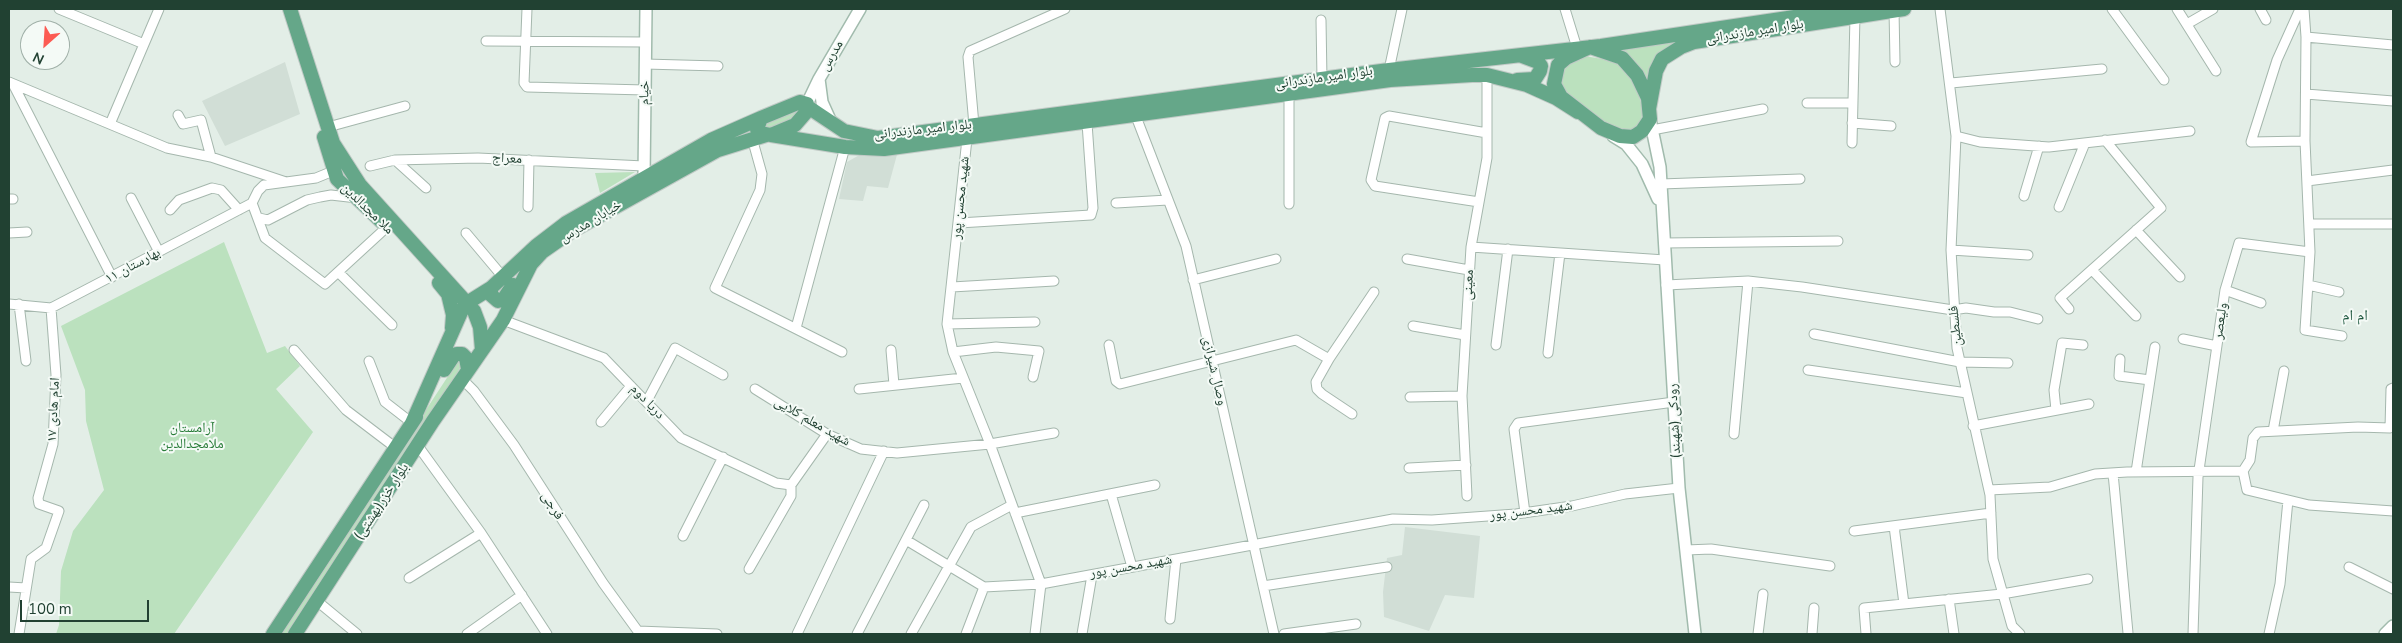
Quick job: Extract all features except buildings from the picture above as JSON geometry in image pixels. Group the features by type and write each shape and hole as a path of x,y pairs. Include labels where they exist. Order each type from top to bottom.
{"main road":[{"name":"ملا مجدالدین","path":"280,9 322,131 333,171 345,189 386,227 448,294 454,315 451,338"},
{"name":"ملا مجدالدین","path":"290,9 333,143 360,186 474,311 480,327 482,350"},
{"name":"خیام","path":"644,171 646,9"},
{"name":"مدرس","path":"808,106 819,79 860,9"},
{"name":"بلوار امیر مازندرانی","path":"808,106 835,125 856,135 878,138 1322,78 1584,47 1789,13 1852,13 1899,10"},
{"name":"بلوار امیر مازندرانی","path":"1651,119 1656,71 1662,59 1681,47 1694,42 1852,13"},
{"path":"1584,47 1614,54 1630,66 1637,75 1648,98 1651,119 1642,131 1633,138 1620,136 1601,128 1578,112 1562,97 1554,84 1558,65 1584,47"},
{"path":"1506,79 1528,80 1538,76 1541,66 1538,62 1517,55"},
{"name":"بلوار امیر مازندرانی","path":"763,136 844,147 884,149 1086,123 1135,114 1390,80 1487,75 1528,85 1556,98 1578,112"},
{"path":"819,79 822,102 835,125 827,132 826,138 830,144"},
{"name":"خیابان مدرس","path":"465,374 503,320 531,264 542,252 572,231 718,150 800,122 808,106 800,102 790,104 644,171 566,223 536,246 490,288 467,303"},
{"path":"760,118 757,129 763,136"},
{"name":"رودکی (شهبند)","path":"1651,119 1661,184 1679,488 1695,634"},
{"name":"رودکی (شهبند)","path":"1601,128 1626,144 1642,164 1661,207"},
{"path":"1642,164 1641,154 1644,150 1655,152 1658,158"},
{"path":"333,171 346,165"},
{"path":"490,288 494,299 503,300 531,264"},
{"path":"412,423 462,310 467,303"},
{"path":"412,423 454,355 462,354 466,358 465,374"},
{"name":"بلوار خزر(بهشتی)","path":"295,634 465,374"},
{"name":"بلوار خزر(بهشتی)","path":"273,634 412,423"},
{"path":"2384,634 2393,626"}],"street":[{"path":"59,9 144,44"},
{"path":"110,124 159,9"},
{"path":"527,9 524,83 527,87 645,90"},
{"path":"974,125 968,56 970,51 1065,9"},
{"path":"1389,70 1402,9"},
{"path":"1564,9 1584,47"},
{"name":"فلسطین","path":"1940,9 1951,84 1956,136 1950,250 1953,310 1960,362 1989,490 1993,559 2012,626 2020,634"},
{"path":"2112,9 2164,80"},
{"path":"2177,9 2216,71"},
{"path":"2187,24 2213,9"},
{"path":"2260,9 2266,20"},
{"path":"2302,9 2306,37 2305,141 2310,252 2304,330 2342,336"},
{"path":"2302,9 2277,60 2251,142 2305,141"},
{"path":"1895,62 1899,10"},
{"path":"1852,13 1852,143"},
{"path":"1321,20 1322,78"},
{"path":"2306,37 2393,44"},
{"path":"486,41 646,42"},
{"path":"645,64 718,66"},
{"path":"1951,84 2102,69"},
{"name":"معینی","path":"1468,496 1462,396 1471,247 1487,158 1487,75"},
{"path":"11,83 167,148 211,157 286,182"},
{"path":"11,83 112,277"},
{"path":"1289,94 1290,204"},
{"path":"2306,94 2393,101"},
{"path":"1807,102 1853,103"},
{"path":"328,127 405,106"},
{"path":"1651,119 1763,109"},
{"name":"وصال شیرازی","path":"1135,114 1186,246 1274,634"},
{"path":"178,115 183,124 201,120 211,157"},
{"path":"1479,202 1375,186 1371,180 1385,118 1389,116 1487,133"},
{"path":"959,223 1091,214 1093,208 1086,123"},
{"path":"1852,123 1891,126"},
{"path":"1956,136 1980,142 2039,146 2190,131"},
{"path":"763,136 760,190 715,288 842,352"},
{"name":"شهید محسن پور","path":"967,139 948,324 953,352 990,444 1041,584 1393,519 1452,519 1524,513 1572,506 1625,494 1679,488"},
{"path":"2069,309 2060,298 2161,208 2120,161 2105,140"},
{"path":"2059,207 2085,142"},
{"path":"2024,196 2039,146"},
{"path":"796,328 844,147"},
{"name":"معراج","path":"370,166 394,160 478,158 529,160 644,171"},
{"path":"394,160 426,188"},
{"path":"528,207 529,160"},
{"path":"2307,181 2393,170"},
{"path":"333,171 316,178 264,186 258,192 252,204 259,218 265,238 325,284 386,227"},
{"path":"1661,184 1800,179"},
{"path":"170,210 179,200 212,188 221,190 239,210"},
{"path":"259,218 268,220 307,200 320,196 331,195 356,198"},
{"path":"131,198 159,252"},
{"path":"1116,203 1168,200"},
{"name":"بهارستان ۱۱","path":"52,308 252,204"},
{"path":"2309,224 2393,224"},
{"path":"2136,230 2180,277"},
{"path":"9,233 27,232"},
{"path":"466,233 503,277"},
{"path":"1664,244 1838,241"},
{"name":"ولیعصر","path":"2193,634 2199,471 2225,290 2239,243 2310,252"},
{"path":"1471,247 1665,260"},
{"path":"1496,345 1508,250"},
{"path":"1950,250 2028,255"},
{"path":"1548,353 1560,253"},
{"path":"1194,280 1276,259"},
{"path":"1407,259 1470,270"},
{"path":"2092,270 2136,316"},
{"path":"338,272 392,325"},
{"path":"952,288 1054,281"},
{"path":"1734,434 1748,281"},
{"path":"1666,285 1748,281 1802,287 1953,310 1966,308 2010,312 2038,318"},
{"path":"2308,285 2339,292"},
{"path":"2225,290 2261,303"},
{"path":"1352,414 1322,394 1317,389 1316,382 1328,359 1374,292"},
{"path":"9,304 52,308"},
{"path":"19,304 26,361"},
{"name":"امام هادی ۱۷","path":"19,634 30,559 46,548 59,510 39,504 38,498 53,444 56,375 52,308"},
{"name":"دریا دوم","path":"503,320 604,358 681,438 776,483 791,485"},
{"path":"948,324 1035,322"},
{"path":"1412,326 1466,335"},
{"path":"1814,334 1960,362 2008,364"},
{"path":"1109,345 1116,381 1120,384 1296,340 1328,359"},
{"path":"2183,340 2217,346"},
{"path":"2056,410 2054,390 2062,343 2083,345"},
{"path":"2136,472 2155,347"},
{"path":"646,401 675,348 723,375"},
{"path":"953,352 996,348 1039,351 1033,377"},
{"path":"294,350 346,410 396,448"},
{"path":"890,350 894,385"},
{"path":"2120,359 2119,376 2150,380"},
{"path":"369,361 385,402 412,423"},
{"path":"1808,370 1967,393"},
{"path":"2273,431 2284,371"},
{"name":"فرجی","path":"465,374 474,391 514,445 568,531 639,632"},
{"path":"859,389 963,378"},
{"path":"601,422 631,386"},
{"path":"2393,388 2391,388 2390,428 2258,432 2253,438 2250,460 2243,471 2247,490 2310,505 2393,511"},
{"name":"شهید معلم کلایی","path":"755,389 827,434 861,449 897,453 990,444 1054,433"},
{"path":"1410,397 1462,396"},
{"path":"1524,513 1514,429 1518,423 1674,402"},
{"path":"1973,426 2089,404"},
{"path":"749,568 791,496 791,485 827,434"},
{"path":"418,446 482,533 547,634"},
{"path":"797,634 884,452"},
{"path":"682,536 723,458"},
{"path":"1410,468 1466,465"},
{"path":"1989,490 2050,487 2095,474 2243,471"},
{"path":"2113,473 2128,633"},
{"path":"911,634 971,527 1014,509 1155,485"},
{"path":"1111,494 1132,567"},
{"path":"2269,634 2280,584 2288,500"},
{"path":"857,634 924,505"},
{"path":"1854,532 1991,513"},
{"path":"1894,526 1904,604"},
{"path":"409,578 482,533"},
{"path":"906,540 984,587 1041,584 1035,634"},
{"path":"1686,550 1711,550 1830,566"},
{"path":"1170,619 1176,559"},
{"path":"2349,567 2393,589"},
{"path":"1263,586 1386,568"},
{"path":"1082,634 1092,575"},
{"path":"1866,634 1864,608 2002,594 2088,579"},
{"path":"9,587 26,588"},
{"path":"966,634 984,587"},
{"path":"1758,634 1763,594"},
{"path":"467,634 522,595"},
{"path":"1949,599 1954,634"},
{"path":"317,601 357,634"},
{"path":"1812,634 1814,608"},
{"path":"1284,634 1356,624"},
{"path":"639,632 717,634"}],"shaded area":[{"path":"285,62 300,114 225,146 202,101"},
{"path":"898,151 888,188 867,186 863,201 839,199 847,162 863,153"},
{"path":"1405,527 1480,536 1474,598 1445,595 1429,631 1384,617 1383,592 1387,558 1402,555"}],"green space":[{"path":"1861,9 1659,55 1652,62 1646,79 1608,47"},
{"path":"1584,56 1615,61 1630,77 1643,109 1641,122 1632,130 1620,129 1603,122 1568,96 1559,82 1562,72 1572,62"},
{"path":"797,109 795,119 765,131 760,122"},
{"path":"635,172 600,193 595,173"},
{"name":"آرامستان ملامجدالدین","path":"224,242 267,353 285,346 300,366 276,389 313,432 174,634 56,634 59,625 61,571 73,531 104,490 86,421 85,390 61,326"},
{"path":"458,361 462,364 433,421 290,634 279,634"}],"district":[{"name":"ام ام","path":"2355,316"}]}
